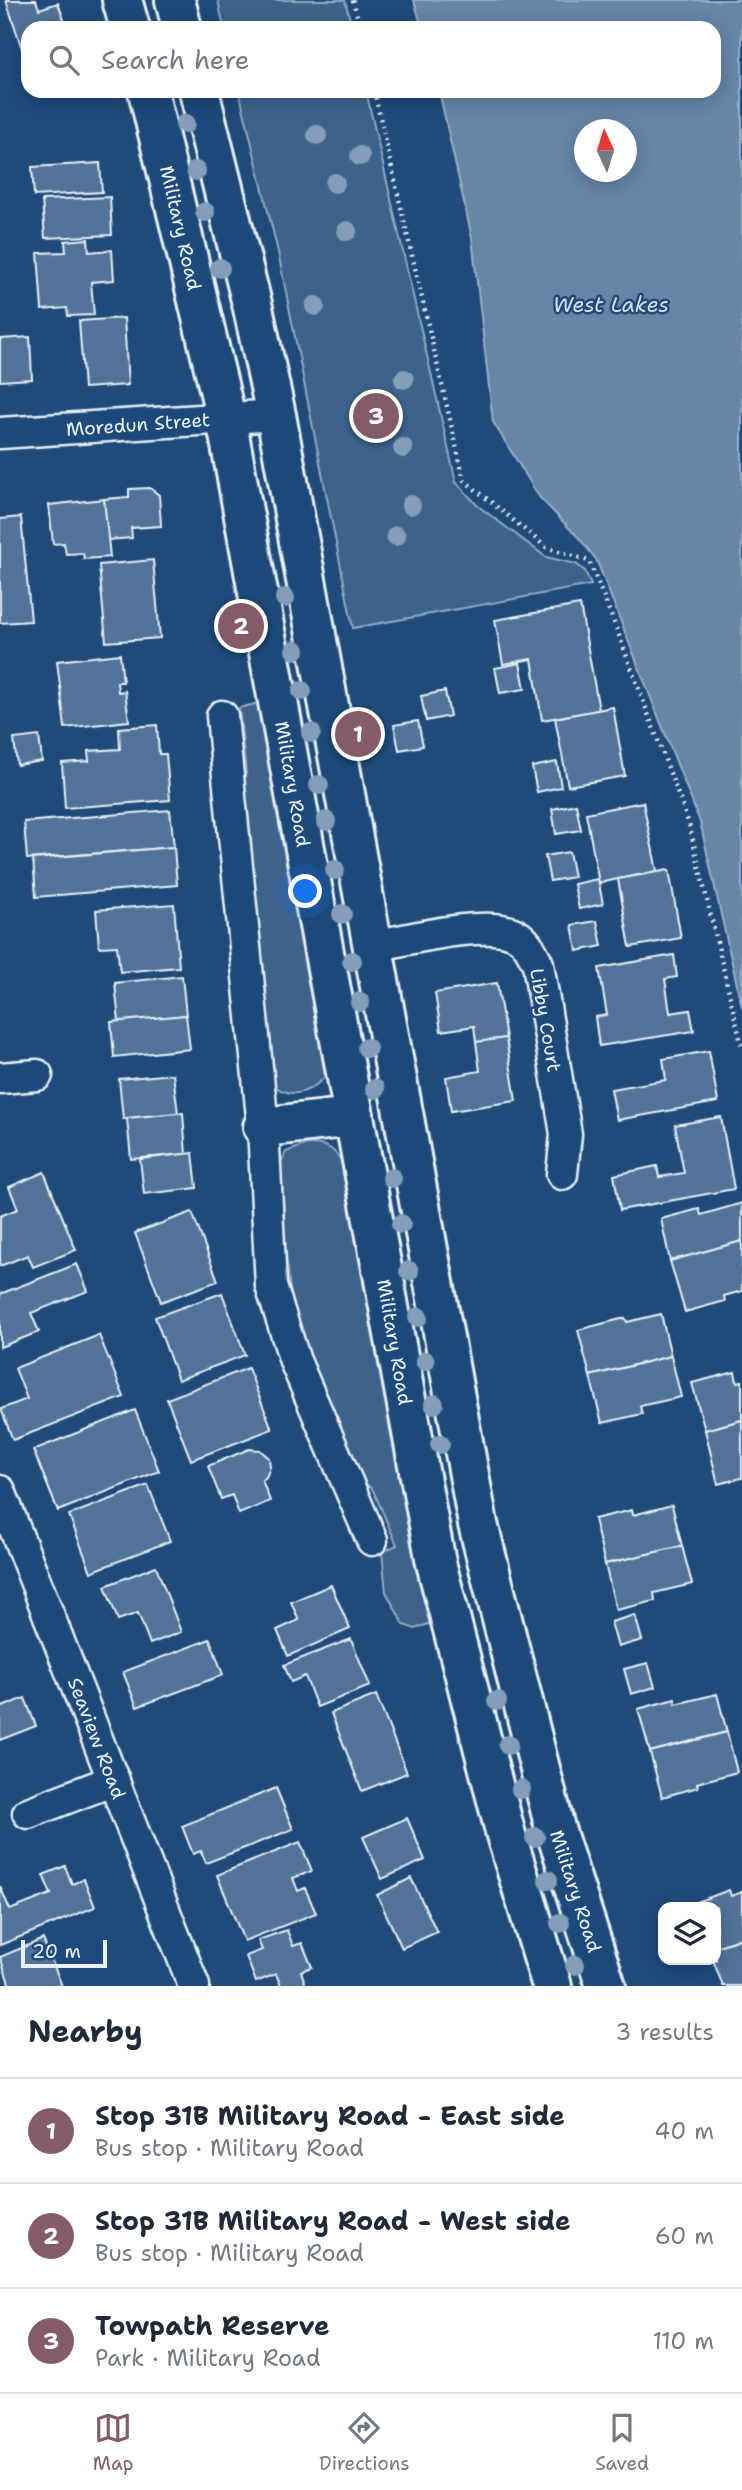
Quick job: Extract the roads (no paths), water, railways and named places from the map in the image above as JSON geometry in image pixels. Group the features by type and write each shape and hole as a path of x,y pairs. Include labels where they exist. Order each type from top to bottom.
{"main road":[{"path":"122,0 128,21"},
{"path":"175,0 180,21"},
{"name":"Military Road","path":"150,98 226,418 436,1563 506,1835 552,1986"},
{"name":"Military Road","path":"201,98 253,308 276,415 485,1552 556,1832 607,1986"},
{"path":"263,1127 354,1117"},
{"path":"436,1563 485,1552"}],"street":[{"name":"Moredun Street","path":"0,433 276,415"},
{"path":"222,716 263,1127 271,1286 295,1361 372,1540"},
{"name":"Libby Court","path":"373,946 485,927 515,933 528,944 538,964 566,1134 562,1174"},
{"path":"0,1078 37,1075"},
{"name":"Seaview Road","path":"0,1490 194,1986"},
{"path":"28,1813 114,1780"}],"water":[{"name":"West Lakes","path":"414,0 742,0 742,1007 700,822 596,559 540,498 493,422 472,238 441,98 721,98 721,21 420,21"}],"place":[{"name":"Towpath Reserve","path":"376,416"},
{"name":"Stop 31B Military Road - West side","path":"241,626"},
{"name":"Stop 31B Military Road - East side","path":"358,734"}]}
